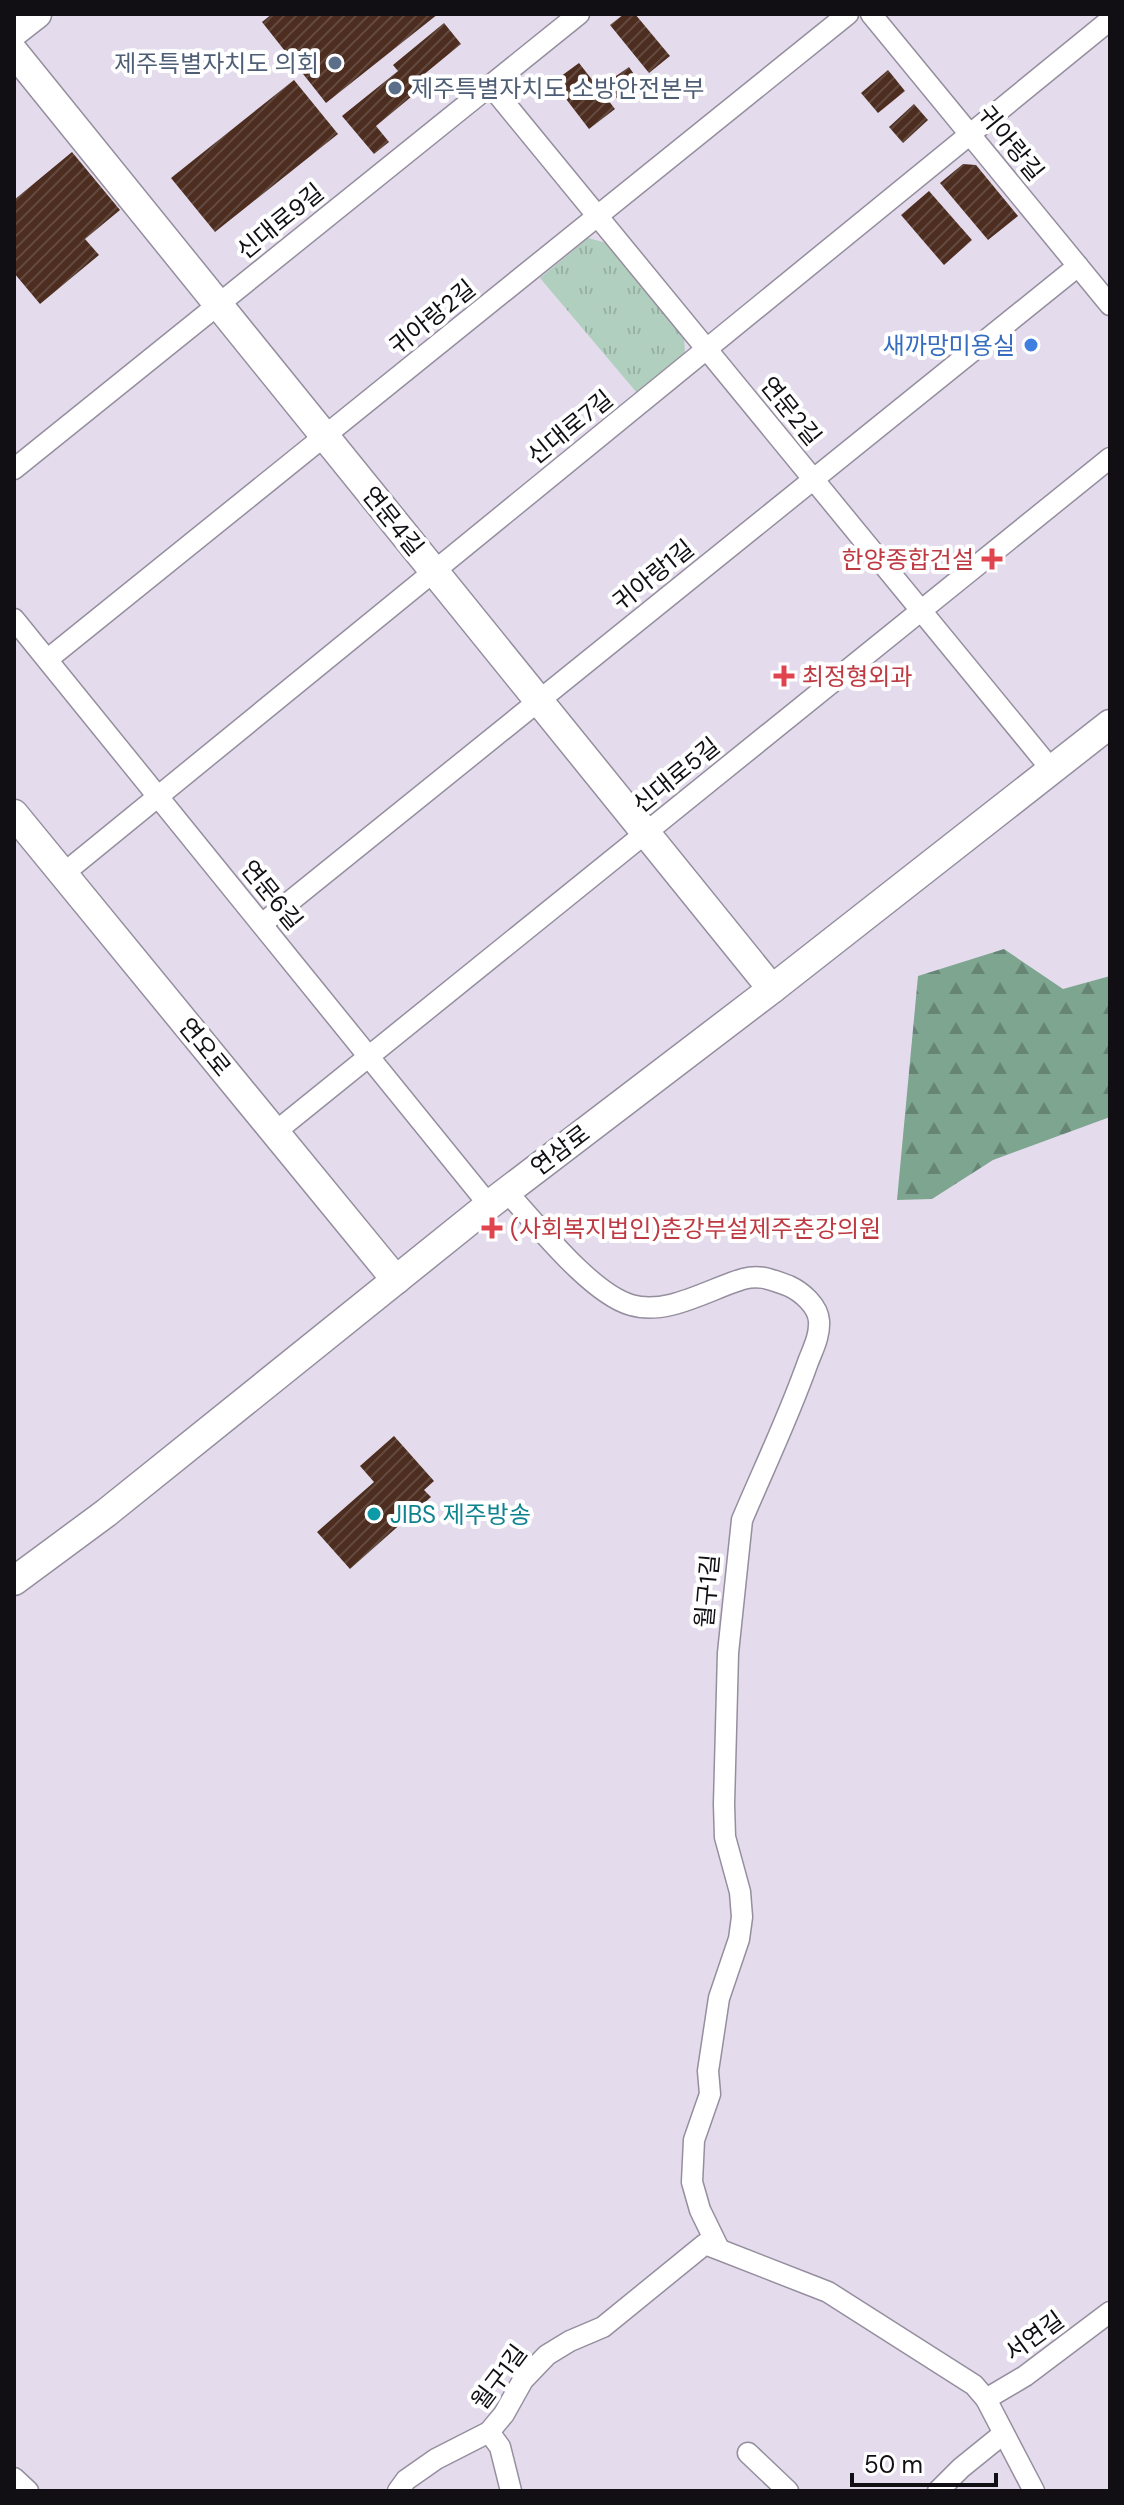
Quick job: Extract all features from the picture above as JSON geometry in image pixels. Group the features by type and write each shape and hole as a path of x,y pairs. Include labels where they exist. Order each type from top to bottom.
{"street":[{"path":"14,32 37,14"},
{"name":"신대로9길","path":"14,469 579,14"},
{"name":"귀아랑2길","path":"48,659 848,14"},
{"name":"귀아랑길","path":"871,14 1110,305"},
{"name":"신대로7길","path":"63,874 1110,20"},
{"name":"연문4길","path":"14,52 772,989"},
{"name":"연문2길","path":"490,85 1051,769"},
{"name":"귀아랑1길","path":"262,924 1078,266"},
{"name":"신대로5길","path":"274,1133 1110,458"},
{"name":"연문6길","path":"14,619 368,1057 497,1198"},
{"name":"연삼로","path":"14,1581 106,1513 497,1198 772,989 1110,724"},
{"name":"연오로","path":"14,814 396,1280"},
{"name":"월구1길","path":"497,1198 605,1291 630,1305 651,1308 745,1278 763,1276 796,1289 811,1302 819,1318 818,1334 800,1385 742,1520 738,1542 728,1653 724,1804 725,1837 740,1892 742,1917 739,1939 719,1998 708,2071 710,2094 694,2140 692,2182 700,2210 719,2249"},
{"name":"월구1길","path":"398,2491 406,2480 436,2459 489,2432 504,2414 523,2380 547,2355 603,2327 705,2244 719,2249"},
{"path":"719,2249 828,2292 944,2363 974,2385 986,2399 1034,2491"},
{"name":"서연길","path":"986,2399 1025,2376 1110,2312"},
{"path":"489,2432 500,2447 511,2491"},
{"path":"938,2491 1003,2434"},
{"path":"748,2453 788,2491"},
{"path":"14,2478 28,2491"}],"green space":[{"path":"588,238 607,243 684,337 685,353 637,393 540,278"},
{"path":"1004,949 1063,989 1110,976 1110,1117 993,1160 932,1199 897,1200 918,976"}],"building":[{"name":"제주특별자치도 의회","path":"272,14 438,14 326,103 262,22"},
{"path":"624,14 635,14 670,56 649,73 610,25"},
{"name":"제주특별자치도 소방안전본부","path":"444,23 461,44 411,85 417,92 376,126 389,142 374,154 342,116 398,71 393,65"},
{"path":"579,63 615,109 589,129 553,82"},
{"path":"629,67 643,87 620,103 606,83"},
{"path":"888,70 905,91 878,113 861,93"},
{"path":"294,80 338,134 215,232 171,178"},
{"path":"914,104 928,120 903,143 889,127"},
{"path":"72,152 120,210 85,239 99,255 40,304 14,273 14,200"},
{"path":"963,164 976,165 1018,216 988,240 940,183"},
{"path":"929,191 972,240 944,265 901,215"},
{"name":"JIBS 제주방송","path":"394,1436 434,1481 424,1490 431,1497 350,1569 317,1532 374,1482 360,1466"}],"place":[{"name":"제주특별자치도 의회","path":"335,63"},
{"name":"제주특별자치도 소방안전본부","path":"395,88"},
{"name":"새까망미용실","path":"1031,345"},
{"name":"한양종합건설","path":"992,559"},
{"name":"최정형외과","path":"784,676"},
{"name":"(사회복지법인)춘강부설제주춘강의원","path":"492,1228"},
{"name":"JIBS 제주방송","path":"374,1514"}]}
